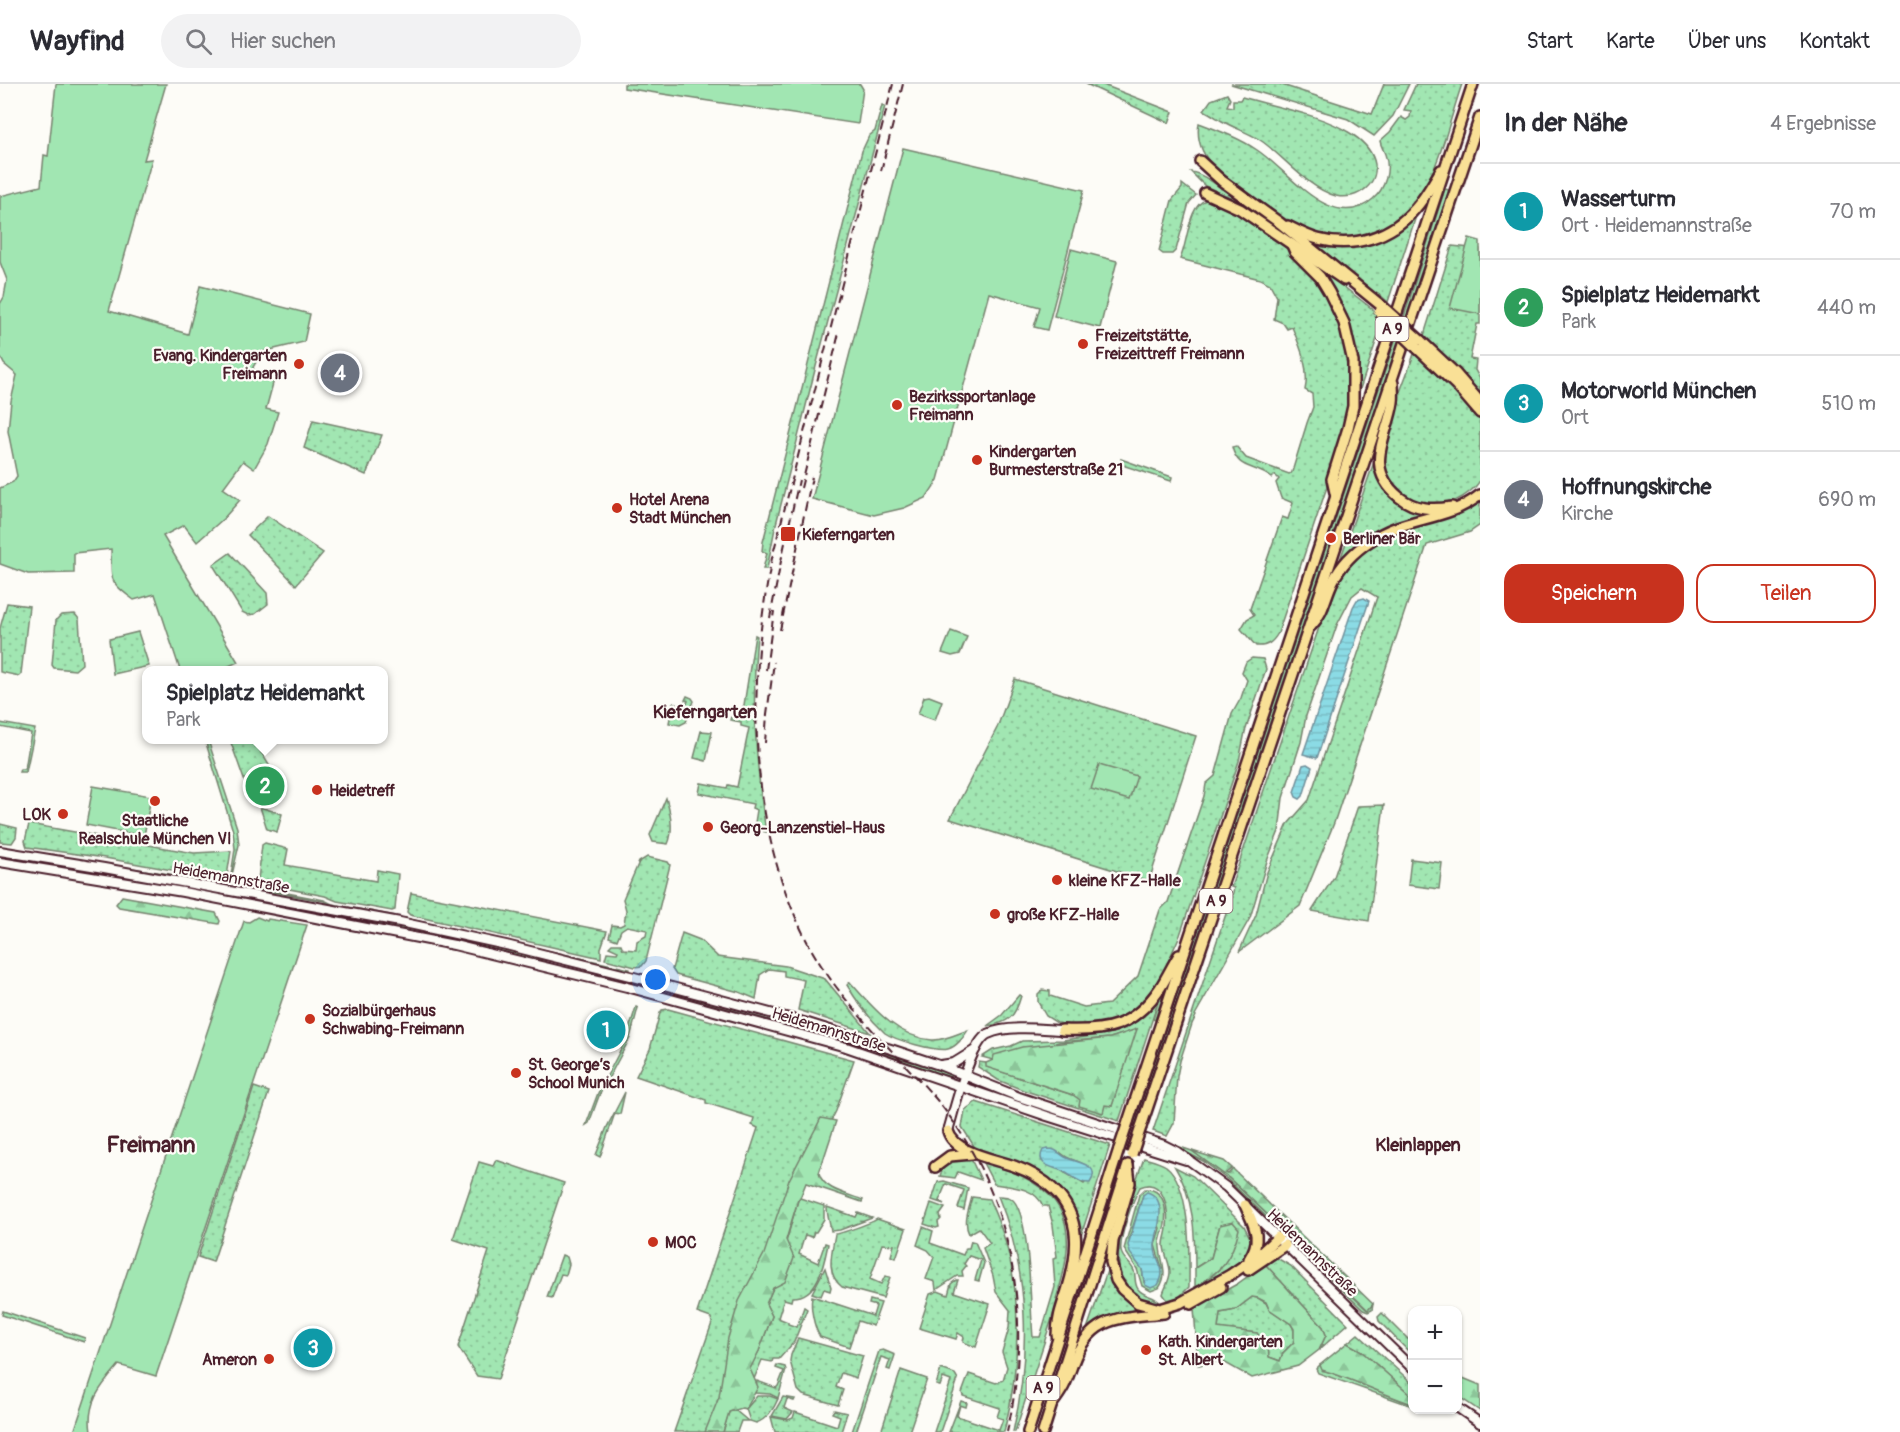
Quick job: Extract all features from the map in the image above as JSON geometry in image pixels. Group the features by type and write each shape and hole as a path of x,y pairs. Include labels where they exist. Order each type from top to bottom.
{"highway":[{"name":"A 9","path":"1028,1432 1185,946 1473,84"},
{"name":"A 9","path":"1043,1432 1128,1165 1480,117"},
{"path":"1280,223 1330,242 1354,242 1377,237 1395,227 1416,209 1448,160"},
{"path":"1200,161 1206,169 1280,223 1381,309 1418,344 1480,413"},
{"path":"1205,193 1240,209 1381,309"},
{"path":"1292,245 1295,252 1320,277 1337,306 1347,333 1353,362 1353,406 1332,479 1336,497"},
{"path":"1418,344 1455,374 1480,402"},
{"path":"1393,378 1394,401 1379,455 1381,470 1390,488 1405,502 1434,510 1454,507 1480,486"},
{"path":"1309,627 1320,617 1339,571 1358,550 1387,531 1453,512 1467,506 1480,495"},
{"path":"1062,1029 1102,1030 1131,1018 1149,1003 1185,946"},
{"path":"948,1131 952,1141 974,1154 1016,1167 1044,1181 1062,1199 1073,1219 1077,1245 1075,1261 1057,1323 1058,1343"},
{"path":"935,1167 950,1156 974,1154"},
{"path":"1128,1165 1130,1183 1110,1251 1116,1280 1129,1297 1146,1306 1161,1309 1181,1306"},
{"path":"1245,1205 1258,1240 1246,1264"},
{"path":"1204,1293 1246,1264 1278,1237"},
{"path":"1052,1404 1064,1389 1079,1350 1099,1327 1121,1317 1171,1312 1286,1245"}],"main road":[{"name":"Heidemannstraße","path":"0,851 257,895 456,935 634,976 869,1042 939,1065 1019,1097 1164,1145 1176,1150 1214,1176 1408,1363"},
{"name":"Heidemannstraße","path":"0,862 183,892 454,945 632,988 756,1021 865,1054 961,1086 1120,1145 1190,1161"},
{"path":"454,945 456,935"},
{"path":"948,1131 961,1086 980,1041 992,1033 1030,1029 1062,1029"},
{"path":"865,1054 869,1042"},
{"path":"939,1065 954,1063 975,1050"},
{"path":"1462,1411 1480,1424"}],"green space":[{"path":"56,84 166,84 144,160 152,159 109,311 188,334 200,286 310,314 304,342 262,352 253,367 254,371 275,376 266,409 278,412 268,444 254,469 243,461 223,488 240,500 197,542 184,525 163,536 238,662 229,666 179,666 155,594 134,600 115,584 112,574 111,549 74,553 74,573 28,574 0,564 0,488 13,482 17,476 8,431 17,375 4,364 0,356 0,304 4,297 7,280 0,262 0,196 41,186 44,155 48,156"},
{"path":"624,84 860,84 863,89 858,124 624,88"},
{"path":"1086,84 1101,84 1173,112 1169,123"},
{"path":"1231,84 1279,84 1372,114 1384,84 1409,84 1393,116 1374,136 1348,119"},
{"path":"1416,84 1462,84 1439,155 1421,195 1396,222 1365,236 1332,237 1314,233 1286,220 1265,207 1215,168 1203,153 1199,142 1199,123 1236,138 1257,150 1311,196 1326,205 1342,209 1358,208 1373,199 1384,185 1387,160 1380,141 1401,117 1406,120 1410,117 1411,111 1404,110"},
{"path":"1227,94 1230,99 1227,106 1233,107 1233,100 1240,100 1242,97 1311,116 1350,133 1364,144 1374,160 1374,176 1371,183 1360,193 1344,197 1316,187 1263,142 1204,110 1211,100"},
{"path":"882,105 885,106 815,370 775,528 767,569 763,569 767,553 762,551 763,542 862,151 869,136 875,131"},
{"name":"Bezirkssportanlage Freimann","path":"903,148 1084,190 1047,330 1034,327 1040,307 989,293 938,480 926,498 904,508 874,515 812,499"},
{"path":"1191,172 1209,180 1241,202 1205,186"},
{"path":"1182,184 1196,195 1189,203 1176,250 1172,254 1163,254 1159,251 1172,200 1182,188"},
{"path":"1445,189 1449,190 1407,319 1404,316"},
{"path":"1206,200 1237,213 1270,235 1317,278 1334,307 1347,344 1352,389 1341,445 1278,633 1274,639 1263,646 1256,646 1241,629 1247,619 1254,615 1250,609 1282,517 1288,519 1293,503 1281,498 1276,483 1279,479 1275,475 1272,478 1243,464 1238,460 1232,447 1236,446 1246,458 1289,474 1292,472 1313,407 1312,394 1305,390 1305,366 1292,327 1287,329 1283,323 1274,319 1277,297 1270,284 1260,279 1180,259 1195,209"},
{"path":"1417,213 1388,302 1379,294 1377,296 1304,238 1352,247 1362,245 1392,233"},
{"path":"1469,238 1480,241 1480,314 1450,308"},
{"path":"1452,246 1480,249 1480,324 1477,324 1470,359 1476,360 1475,370 1480,379 1480,399 1424,335"},
{"path":"1071,249 1117,261 1100,328 1054,316"},
{"path":"1308,259 1375,311 1373,313 1383,321 1357,393 1353,345"},
{"path":"1397,335 1400,337 1136,1125 1133,1124 1153,1063"},
{"path":"1415,351 1452,387 1480,420 1480,480 1468,493 1443,504 1429,505 1415,502 1393,488 1386,476 1384,462 1387,434"},
{"path":"313,420 382,435 366,475 304,448"},
{"path":"1376,456 1385,486 1434,513 1406,521 1339,563"},
{"path":"1121,459 1172,477 1171,481 1122,465"},
{"path":"1480,498 1480,525 1470,532 1427,545 1334,823 1300,906 1239,952 1256,915 1267,872 1288,824 1309,800 1377,597 1362,588 1352,596 1337,625 1306,716 1301,742 1283,798 1279,831 1267,861 1250,918 1195,1015 1177,1076 1174,1123 1167,1136 1153,1131 1232,896 1234,888 1231,887 1332,589 1350,561 1377,539"},
{"path":"268,516 323,553 296,585 248,535"},
{"path":"230,553 267,593 268,604 255,614 248,615 242,612 213,565"},
{"path":"7,603 29,606 19,676 0,672 0,628"},
{"path":"75,614 79,619 82,664 75,670 54,668 52,665 56,620 61,615"},
{"path":"951,631 967,637 960,654 952,656 942,653"},
{"path":"138,632 149,666 113,674 109,639"},
{"path":"755,635 757,636 754,685 756,734 766,832 754,829 757,810 752,808 753,804 699,793 701,783 727,788 728,785 737,787 749,728 741,726 741,722 730,720 731,717 740,713 744,705"},
{"path":"1252,658 1263,659 1266,669 1245,732 1239,761 1180,935 1159,982 1138,1009 1118,1022 1083,1027 1057,1023 1046,1016 1038,1002 1038,994 1042,990 1050,991 1050,996 1084,1007 1109,1004 1138,976 1160,910 1168,902 1206,784 1215,776 1232,714 1247,680 1242,672 1246,662"},
{"path":"1015,679 1196,736 1149,881 950,819 997,728"},
{"path":"687,696 694,701 686,722 680,725 669,723 673,703 684,710 688,701 685,700"},
{"path":"929,696 942,701 935,720 918,714 924,697"},
{"path":"0,723 35,729 26,772 19,772 20,769 25,769 31,733 0,727"},
{"path":"701,731 712,732 706,761 694,758"},
{"path":"206,744 209,744 237,828 239,845 231,875 235,849 233,831"},
{"path":"231,744 256,744 276,777 272,779 269,777 275,785 274,781 278,779 274,801 268,804 252,802"},
{"path":"1099,765 1137,776 1129,800 1091,789"},
{"path":"261,777 269,777 274,782 272,793 261,795 256,790 256,782"},
{"path":"93,786 151,796 144,836 86,825"},
{"path":"666,798 671,827 668,844 653,842 650,835"},
{"path":"1384,805 1369,921 1312,911 1334,877 1358,806"},
{"path":"260,807 282,814 277,832 267,829"},
{"path":"0,824 17,828 16,837 12,843 0,842"},
{"path":"29,824 194,853 231,851 227,876 222,879 27,847 25,841"},
{"path":"265,843 288,849 285,865 376,881 377,870 398,874 395,910 337,901 325,896 259,883 262,845"},
{"path":"36,853 201,879 201,882 36,855"},
{"path":"647,857 668,862 670,865 646,961 642,966 635,967 605,959 607,952 617,953 618,951 609,947 612,944 621,944 623,949 636,950 637,941 646,936 647,930 627,926 621,930 617,940 609,937 612,925 624,924 626,910 623,899 639,862"},
{"path":"1411,859 1442,863 1439,889 1408,885"},
{"path":"261,888 324,900 332,904 396,916 331,906 324,901 261,890"},
{"path":"411,893 607,931 601,948 601,958 410,915 407,912"},
{"path":"122,896 216,913 220,921 219,924 119,907 116,904"},
{"path":"258,902 374,923 386,923 447,936 449,939 258,904"},
{"path":"257,917 267,921 268,919 307,925 156,1376 119,1365 96,1395 91,1412 91,1432 74,1432 244,921 249,922"},
{"path":"405,918 630,969 630,971"},
{"path":"682,933 700,940 718,957 786,966 825,979 870,1033 798,1010 804,980 784,976 784,971 769,969 760,975 756,999 739,992 676,975 672,969"},
{"path":"461,941 488,944 628,978 628,980 552,961 527,958 460,943"},
{"path":"850,982 886,1019 896,1027 919,1038 936,1040 968,1030 957,1044 948,1049 925,1047 897,1039 885,1033 869,1017 847,985"},
{"path":"675,994 858,1042 860,1045 858,1047 674,997"},
{"path":"1161,994 1163,995 1155,1020 1153,1019 1158,1002 1119,1121 1023,1090 998,1080 978,1067 979,1062 986,1063 987,1067 1112,1106 1125,1034 1110,1038 1059,1042 993,1060 982,1057 993,1050 1022,1041 1063,1040 1114,1033 1133,1024"},
{"path":"1019,995 1021,996 1019,1003 1010,1018 987,1026 1002,1015"},
{"path":"636,1007 638,1008 630,1038 586,1125 598,1093 626,1039"},
{"path":"668,1009 854,1060 836,1111 790,1201 711,1432 674,1432 712,1323 711,1318 697,1313 758,1128 752,1125 754,1118 706,1103 706,1100 636,1076 650,1049 660,1013"},
{"path":"1137,1029 1112,1106 1105,1105 1103,1113 1079,1106 1080,1100 1073,1095 986,1067 986,1063 993,1060 994,1055 1022,1047 1110,1038"},
{"path":"876,1051 919,1062 952,1074 949,1078 875,1053"},
{"path":"254,1087 269,1092 213,1262 198,1257"},
{"path":"625,1092 620,1114 615,1113 600,1157 596,1155 607,1127"},
{"path":"976,1102 1110,1145 1080,1239 1072,1208 1052,1182 977,1151 962,1127 965,1110","holes":["1061,1153 1086,1166 1093,1173 1084,1184 1062,1171"]},
{"path":"821,1118 836,1121 819,1173 821,1179 837,1191 863,1200 862,1202 806,1183 798,1200 786,1240 794,1258 785,1282 773,1288 766,1304 772,1316 750,1369 758,1387 746,1409 729,1412 723,1432 705,1432 719,1397 728,1338 739,1301 764,1254 789,1180"},
{"path":"1168,1143 1192,1151 1229,1178 1366,1309 1368,1310 1373,1304 1372,1310 1368,1312 1363,1310 1228,1180 1203,1161"},
{"path":"1192,1151 1224,1161 1232,1168 1226,1173 1228,1174 1233,1169 1373,1304 1368,1310 1229,1178"},
{"path":"970,1157 981,1180 958,1172 955,1178 940,1176 948,1163"},
{"path":"1144,1158 1166,1166 1181,1189 1185,1205 1189,1287 1180,1296 1168,1301 1163,1294 1170,1272 1164,1245 1167,1212 1163,1196 1155,1186 1140,1187 1124,1228 1121,1251 1134,1271 1138,1289 1161,1304 1138,1297 1125,1284 1119,1266 1119,1244 1123,1220"},
{"path":"496,1160 564,1183 498,1379 477,1376 458,1347 489,1251 453,1239 479,1162 493,1166"},
{"path":"982,1161 1032,1182 1048,1194 1060,1209 1066,1226 1067,1246 1064,1271 1056,1299 1058,1300 1015,1432 1013,1432 1023,1373 1024,1313 1016,1254 998,1196 1012,1199 1018,1208 1023,1224 1033,1337 1040,1337 1055,1287 1053,1258 1057,1257 1048,1206 1043,1206 1029,1191 994,1184"},
{"path":"1175,1167 1193,1176 1244,1226 1252,1242 1251,1253 1233,1267 1201,1285 1224,1265 1220,1225 1211,1258 1195,1268 1194,1229 1190,1203"},
{"path":"944,1181 968,1188 964,1210 958,1208 964,1190 946,1184 939,1201 944,1204 932,1200 938,1182"},
{"path":"1145,1189 1156,1192 1165,1206 1165,1224 1160,1244 1164,1278 1159,1288 1151,1291 1142,1286 1137,1269 1124,1249 1139,1195","holes":["1143,1195 1160,1228 1155,1245 1162,1268 1144,1282 1142,1269 1134,1258 1129,1239"]},
{"path":"972,1197 989,1199 1003,1234 1014,1282 1016,1358 1004,1432 949,1432 961,1401 967,1403 966,1407 960,1405 957,1416 999,1430 1003,1419 997,1417 1000,1408 963,1396 962,1393 969,1374 996,1383 1003,1380 1007,1367 1002,1352 1009,1328 1010,1310 996,1292 983,1248 990,1243 979,1228 969,1234 967,1229 967,1216"},
{"path":"800,1198 824,1206 824,1219 812,1237 805,1235 799,1254 818,1263 825,1243 828,1244 822,1270 814,1286 808,1292 792,1297 791,1301 784,1299 778,1318 788,1324 797,1327 804,1307 807,1309 794,1342 779,1359 773,1359 772,1362 762,1360 754,1379 749,1369 759,1351 772,1316 766,1304"},
{"path":"931,1203 945,1208 940,1215 939,1227 936,1228 924,1224"},
{"path":"827,1207 856,1217 858,1213 872,1218 831,1231"},
{"path":"877,1219 906,1229 896,1258 891,1256 894,1245 882,1244 870,1279 881,1284 885,1276 890,1277 883,1298 842,1287 833,1276 831,1262 835,1234"},
{"path":"1233,1222 1239,1229 1229,1257 1218,1270 1195,1287 1195,1268 1211,1258 1220,1225"},
{"path":"923,1227 933,1231 930,1243 963,1255 971,1241 975,1242 984,1263 979,1281 975,1280 981,1260 969,1256 964,1264 966,1266 962,1271 963,1276 957,1276 936,1290 935,1282 926,1279 934,1257 928,1250 917,1245"},
{"path":"562,1255 567,1257 569,1264 566,1275 561,1274 552,1298 547,1297"},
{"path":"1275,1257 1291,1266 1348,1324 1319,1350 1326,1335 1323,1327 1265,1264"},
{"path":"1265,1264 1323,1327 1326,1335 1319,1350 1298,1366 1252,1378 1222,1361 1198,1365 1194,1308 1237,1284","holes":["1252,1297 1266,1302 1269,1309 1291,1324 1294,1329 1294,1342 1283,1353 1280,1361 1269,1357 1268,1347 1257,1333 1218,1328 1220,1313 1235,1310"]},
{"path":"825,1268 831,1287 830,1291 824,1289 821,1296 812,1293"},
{"path":"1107,1271 1113,1287 1136,1310 1111,1316 1089,1330 1087,1329"},
{"path":"958,1280 954,1292 990,1304 976,1347 963,1342 964,1337 958,1333 956,1339 919,1328 930,1294 938,1291 948,1295 951,1284"},
{"path":"812,1296 873,1316 876,1306 869,1304 870,1300 881,1303 873,1326 858,1321 849,1347 820,1337 813,1317"},
{"path":"1252,1297 1266,1303 1269,1309 1291,1324 1294,1329 1294,1342 1283,1353 1280,1361 1269,1357 1257,1333 1218,1329 1220,1313 1235,1310"},
{"path":"3,1311 85,1338 84,1342 2,1315"},
{"path":"1382,1313 1408,1339 1408,1351 1379,1321 1378,1317"},
{"path":"1358,1334 1408,1379 1408,1392 1360,1350 1347,1343"},
{"path":"798,1338 863,1356 856,1378 841,1373 836,1387 843,1390 838,1405 803,1395 798,1390 790,1361"},
{"path":"1347,1343 1360,1350 1408,1392 1408,1403 1322,1370 1320,1365"},
{"path":"883,1350 895,1355 890,1370 887,1369 890,1360 881,1357 856,1432 852,1432 879,1351"},
{"path":"777,1365 785,1367 786,1370 778,1398 770,1394 755,1393 757,1381 776,1388 778,1386 784,1371 776,1368"},
{"path":"1320,1365 1323,1370 1408,1403 1408,1405 1318,1373 1316,1369"},
{"path":"941,1369 955,1374 958,1379 940,1432 934,1432 951,1381 943,1378 940,1386 936,1385"},
{"path":"901,1370 927,1379 909,1432 881,1432"},
{"path":"1462,1378 1480,1385 1480,1411 1462,1399"},
{"path":"757,1396 770,1396 778,1399 769,1414 756,1423 750,1421 746,1409"},
{"path":"783,1397 795,1399 794,1401 787,1399 784,1408 793,1412 787,1419 772,1416"},
{"path":"834,1410 847,1413 841,1432 775,1432 771,1417 788,1420 793,1418 795,1412 837,1426 840,1416 832,1413"},
{"path":"729,1411 736,1411 748,1421 741,1421 737,1432 723,1432"}],"water":[{"path":"1364,598 1369,601 1317,758 1303,754 1353,607 1357,600"},
{"path":"1307,764 1312,767 1300,799 1294,792 1303,765"},
{"path":"1043,1150 1055,1150 1090,1168 1093,1176 1090,1183 1079,1181 1046,1165 1041,1155"},
{"path":"1147,1192 1154,1195 1160,1207 1155,1250 1162,1273 1158,1285 1151,1288 1145,1285 1142,1269 1130,1253 1128,1245 1143,1195"}],"railway":[{"path":"893,84 772,558 759,655 756,705 758,755 763,804 774,853 789,900 809,945 821,966 850,1004 930,1092 958,1128 980,1167 997,1209 1009,1252 1016,1297 1018,1342 1015,1387 1007,1432"},
{"path":"881,171 903,84"},
{"path":"801,488 839,333"},
{"path":"780,630 812,477"},
{"path":"770,618 799,480"},
{"path":"766,670 774,611"},
{"path":"765,743 774,662"}],"place":[{"name":"Freizeitstätte, Freizeittreff Freimann","path":"1083,344"},
{"name":"Evang. Kindergarten Freimann","path":"299,364"},
{"name":"Hoffnungskirche","path":"340,373"},
{"name":"Bezirkssportanlage Freimann","path":"897,405"},
{"name":"Kindergarten Burmesterstraße 21","path":"977,460"},
{"name":"Hotel Arena Stadt München","path":"617,508"},
{"name":"Kieferngarten","path":"788,534"},
{"name":"Berliner Bär","path":"1331,538"},
{"name":"Spielplatz Heidemarkt","path":"265,786"},
{"name":"Heidetreff","path":"317,790"},
{"name":"Staatliche Realschule München VI","path":"155,801"},
{"name":"LOK","path":"63,814"},
{"name":"Georg-Lanzenstiel-Haus","path":"708,827"},
{"name":"kleine KFZ-Halle","path":"1057,880"},
{"name":"große KFZ-Halle","path":"995,914"},
{"name":"Sozialbürgerhaus Schwabing-Freimann","path":"310,1019"},
{"name":"Wasserturm","path":"606,1030"},
{"name":"St. George’s School Munich","path":"516,1073"},
{"name":"MOC","path":"653,1242"},
{"name":"Motorworld München","path":"313,1348"},
{"name":"Kath. Kindergarten St. Albert","path":"1146,1350"},
{"name":"Ameron","path":"269,1359"}],"district":[{"name":"Kieferngarten","path":"705,712"},
{"name":"Freimann","path":"151,1144"},
{"name":"Kleinlappen","path":"1418,1145"}]}
